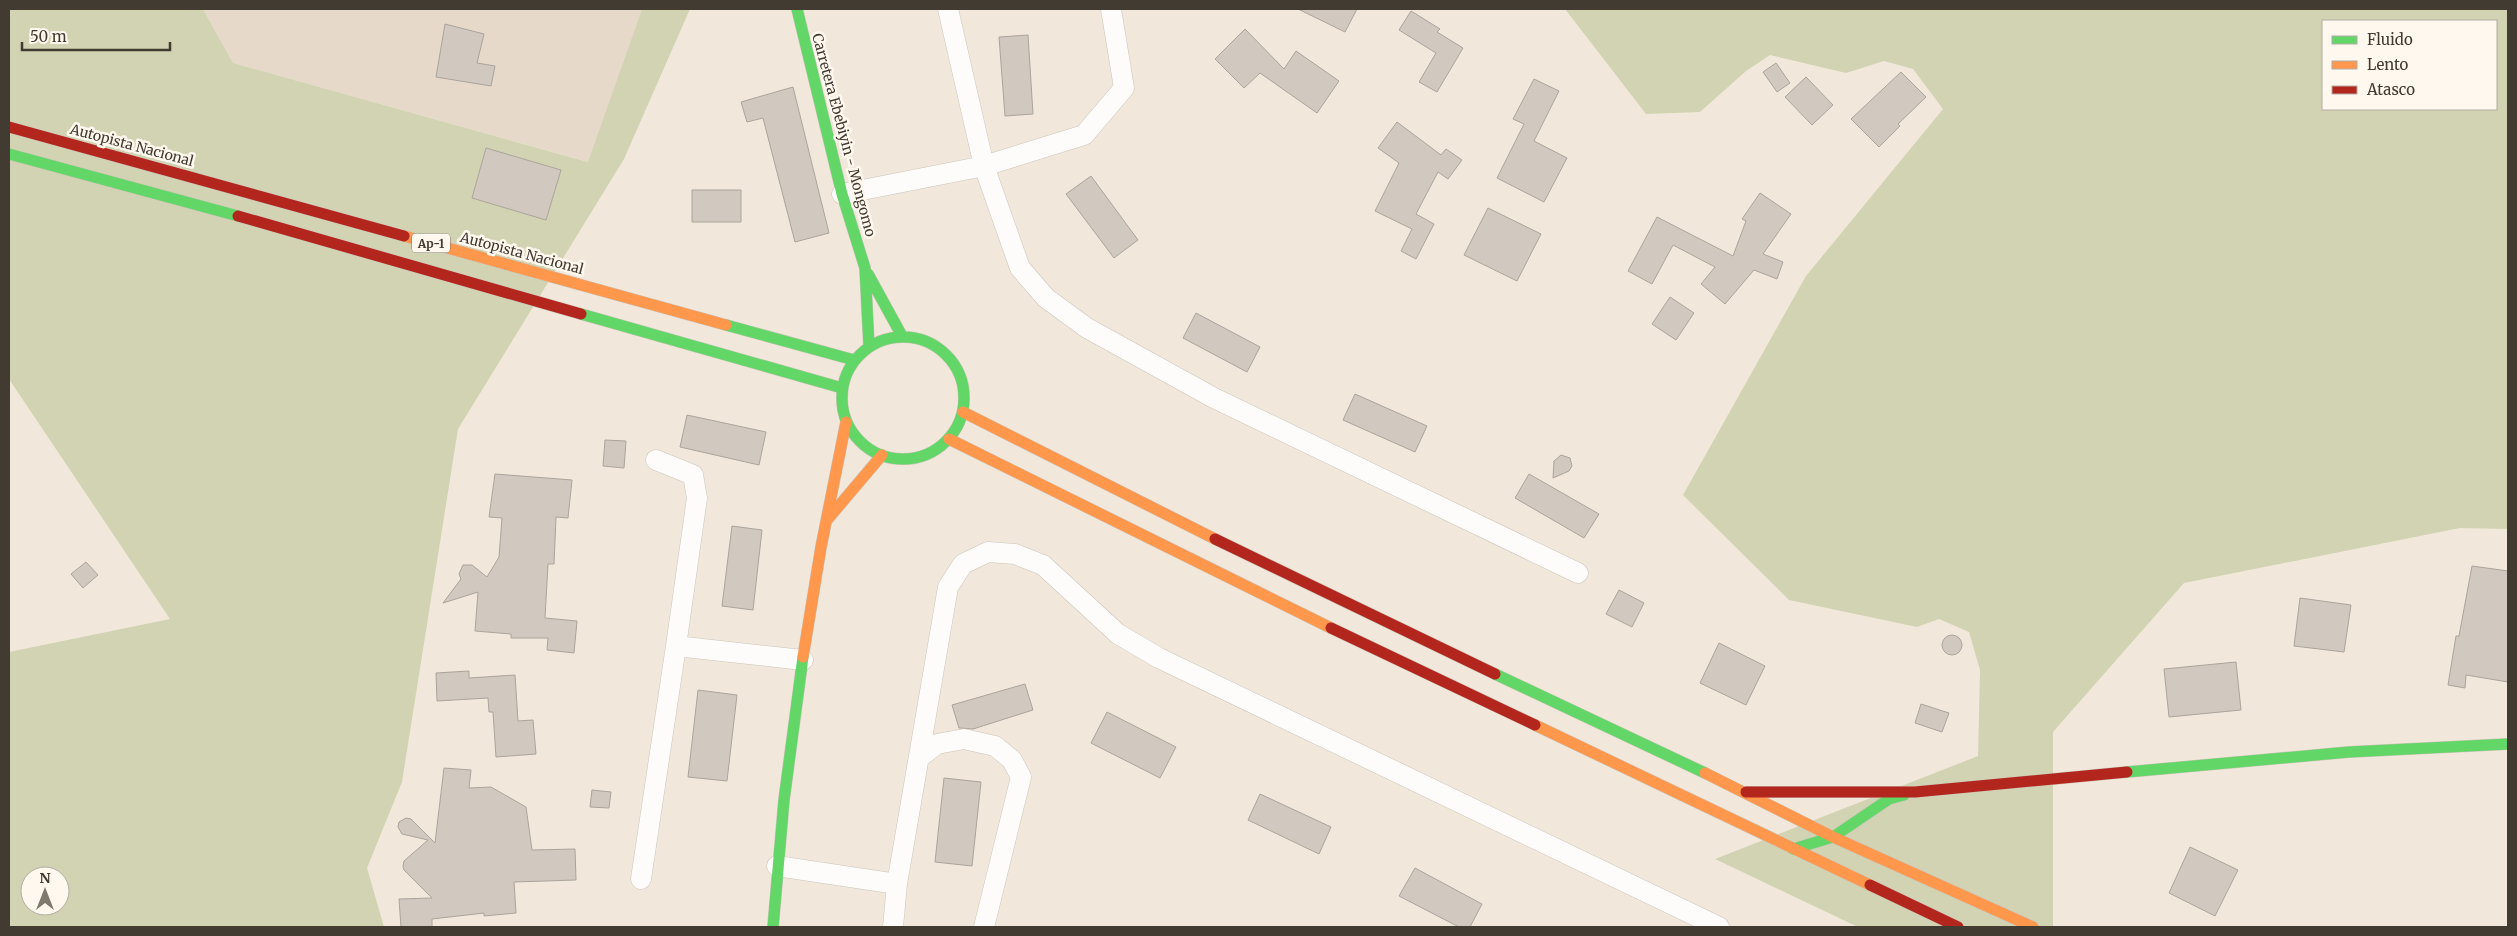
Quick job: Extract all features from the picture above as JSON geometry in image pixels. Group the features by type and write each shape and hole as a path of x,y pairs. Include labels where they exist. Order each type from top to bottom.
{"main road":[{"name":"Carretera Ebebiyin - Mongomo","path":"797,9 842,194 865,268 902,336"},
{"name":"Autopista Nacional","path":"9,127 854,360"},
{"name":"Ap-1","path":"9,154 189,202 842,388"},
{"name":"Carretera Ebebiyin - Mongomo","path":"865,268 869,346"},
{"path":"902,336 929,342 951,359 963,384 965,398 958,426 949,439 925,455 896,459 867,448 855,436 846,422 842,405 842,388 844,378 854,360 869,346 885,339 902,336"},
{"path":"963,412 1037,451 1342,602 1746,792 1833,837 2032,927"},
{"path":"772,927 780,825 824,523 846,422"},
{"path":"949,439 1329,627 1958,927"},
{"path":"824,523 882,455"},
{"path":"1746,792 1915,792 2330,753 2508,744"},
{"path":"1793,849 1833,837 1848,830 1889,799 1915,792"}],"street":[{"path":"948,9 984,166 1020,268 1046,298 1087,328 1214,398 1578,572"},
{"path":"842,194 984,166 1084,135 1124,88 1112,9"},
{"path":"641,879 697,498 693,475 656,460"},
{"path":"893,927 897,884 948,587 964,564 988,552 1015,554 1043,565 1118,634 1159,658 1719,927"},
{"path":"676,646 804,660"},
{"path":"920,757 936,744 964,739 995,746 1012,760 1021,777 984,927"},
{"path":"777,866 897,884"}],"shaded area":[{"path":"203,9 642,9 589,162 233,63"}],"green space":[{"path":"9,9 203,9 233,63 588,162 642,9 690,9 624,159 458,429 402,782 367,868 384,927 9,927 9,652 170,619 9,379"},
{"path":"1565,9 2508,9 2508,529 2460,528 2184,583 2053,732 2053,927 1858,927 1715,859 1978,756 1980,670 1969,632 1939,619 1917,627 1789,600 1683,495 1806,276 1943,109 1913,69 1884,61 1846,73 1770,55 1746,71 1700,112 1646,114"}],"building":[{"path":"1298,9 1357,9 1345,32"},
{"path":"1411,11 1440,29 1437,32 1463,48 1437,92 1419,82 1436,53 1399,30"},
{"path":"445,24 484,34 477,63 495,66 491,86 436,77"},
{"path":"1245,29 1284,69 1296,51 1339,81 1317,113 1260,73 1244,88 1215,59"},
{"path":"1028,35 1033,114 1005,116 999,37"},
{"path":"1776,63 1790,83 1777,92 1763,72"},
{"path":"1901,72 1926,97 1898,124 1900,126 1879,147 1851,119"},
{"path":"1806,77 1833,105 1812,125 1785,97"},
{"path":"1534,79 1559,91 1534,141 1567,158 1544,202 1497,178 1524,124 1513,119"},
{"path":"793,87 829,233 795,242 763,118 747,122 741,102"},
{"path":"1397,122 1441,155 1446,149 1462,160 1448,179 1438,172 1416,214 1434,224 1416,259 1401,251 1412,229 1375,211 1399,163 1378,148"},
{"path":"486,148 561,170 546,220 472,198"},
{"path":"1091,176 1138,240 1114,258 1066,194"},
{"path":"692,190 741,190 741,222 692,222"},
{"path":"1760,193 1791,214 1763,254 1783,262 1777,279 1754,270 1725,304 1701,284 1715,267 1673,245 1652,284 1628,271 1657,217 1733,256 1746,221 1742,219"},
{"path":"1488,208 1541,234 1517,281 1464,255"},
{"path":"1670,297 1694,313 1676,340 1652,324"},
{"path":"1196,313 1260,347 1247,372 1183,338"},
{"path":"1355,394 1427,426 1415,452 1343,420"},
{"path":"687,415 766,432 759,465 680,447"},
{"path":"605,440 626,441 624,468 603,466"},
{"path":"1561,455 1570,458 1572,466 1569,471 1553,478 1554,461"},
{"path":"495,474 572,480 568,518 556,517 554,564 548,564 545,618 577,621 574,653 547,650 548,638 511,638 511,634 475,631 478,592 443,603 461,579 459,574 463,565 472,565 487,577 499,557 502,518 489,517"},
{"path":"1529,474 1599,514 1584,538 1515,498"},
{"path":"732,526 762,530 753,610 722,606"},
{"path":"86,562 98,575 83,588 71,574"},
{"path":"2472,566 2508,571 2508,682 2466,675 2465,688 2448,685 2456,636 2459,636"},
{"path":"1619,590 1644,603 1632,627 1606,614"},
{"path":"2300,598 2351,605 2344,652 2294,646"},
{"path":"1952,635 1959,638 1962,645 1959,652 1952,655 1945,652 1942,645 1945,638"},
{"path":"1719,643 1765,666 1746,705 1700,683"},
{"path":"2236,662 2241,710 2169,717 2164,669"},
{"path":"469,671 469,678 515,675 518,721 533,720 536,754 496,757 493,712 489,712 488,698 437,701 436,673"},
{"path":"1025,684 1033,710 973,729 959,728 952,705"},
{"path":"698,690 737,695 727,781 688,777"},
{"path":"1921,704 1949,713 1942,732 1915,723"},
{"path":"1107,712 1176,747 1160,778 1091,743"},
{"path":"444,768 471,770 469,788 491,787 526,807 532,850 575,849 576,880 514,882 516,913 484,916 484,913 432,919 432,927 401,927 399,899 432,898 404,870 403,866 404,861 428,840 402,834 398,827 399,822 406,818 411,819 435,843"},
{"path":"944,778 981,782 972,866 935,862"},
{"path":"592,790 611,792 609,808 590,807"},
{"path":"1260,794 1331,827 1319,854 1248,820"},
{"path":"2190,847 2238,870 2215,916 2169,893"},
{"path":"1415,868 1482,904 1470,927 1459,927 1399,896"}],"traffic: fast":[{"path":"797,9 842,194 865,268 869,346"},
{"path":"9,154 238,216"},
{"path":"868,274 902,336"},
{"path":"581,314 842,388"},
{"path":"726,325 854,360"},
{"path":"903,337 926,341 946,355 960,375 964,398 960,421 946,441 926,455 903,459 880,455 860,441 846,421 842,398 846,375 860,355 880,341 903,337"},
{"path":"773,927 784,800 803,657"},
{"path":"1495,674 1705,773"},
{"path":"2127,772 2349,752 2508,744"},
{"path":"1793,849 1833,837 1889,799 1904,795"}],"traffic: slow":[{"path":"404,236 726,325"},
{"path":"963,412 1215,539"},
{"path":"803,657 821,547 846,422"},
{"path":"949,439 1331,628"},
{"path":"827,520 882,455"},
{"path":"1535,725 1870,885"},
{"path":"1705,773 1833,837 2033,927"}],"traffic: jam":[{"path":"9,127 404,236"},
{"path":"238,216 581,314"},
{"path":"1215,539 1495,674"},
{"path":"1331,628 1535,725"},
{"path":"1746,792 1915,792 2127,772"},
{"path":"1870,885 1958,927"}]}
